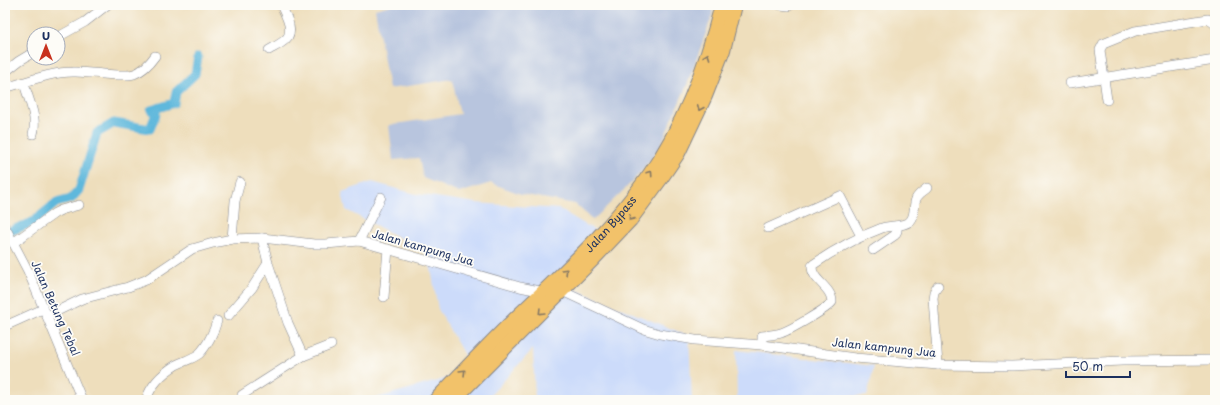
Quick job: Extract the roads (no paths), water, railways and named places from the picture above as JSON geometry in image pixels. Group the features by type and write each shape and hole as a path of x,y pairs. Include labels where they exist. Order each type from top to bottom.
{"highway":[{"name":"Jalan Bypass","path":"453,400 562,291 630,220 662,178 678,153 698,114 702,87 722,5"},
{"name":"Jalan Bypass","path":"436,400 513,320 544,292 610,225 650,174 723,50 734,5"}],"street":[{"path":"66,33 107,5"},
{"path":"269,50 287,39 289,33 289,25 281,5"},
{"path":"1107,100 1100,50 1103,44 1135,30 1208,19 1215,24"},
{"path":"5,88 63,72 134,74 145,68 155,56"},
{"path":"5,72 15,63 26,57"},
{"path":"1070,83 1215,60"},
{"path":"24,83 32,110 33,134"},
{"path":"232,240 235,201 240,182"},
{"path":"762,345 762,336 781,333 814,315 832,302 830,294 815,275 812,266 831,252 861,236 885,228 905,224 912,219 918,196 927,188"},
{"path":"359,241 381,196"},
{"path":"768,228 840,196 861,236"},
{"path":"9,235 61,210 79,205"},
{"path":"873,250 895,235 897,226"},
{"name":"Jalan Betung Tebal","path":"9,235 28,271 82,400"},
{"path":"262,238 268,263 288,323 303,356"},
{"name":"Jalan kampung Jua","path":"5,326 82,299 128,287 146,280 192,249 213,243 232,240 262,238 314,244 359,241 520,287 544,292"},
{"path":"384,297 388,249"},
{"path":"228,316 252,288 268,263"},
{"path":"938,286 932,298 938,365"},
{"name":"Jalan kampung Jua","path":"562,291 643,330 660,334 695,340 762,345 854,358 938,365 1012,366 1215,360"},
{"path":"146,400 148,393 161,377 176,365 192,358 204,348 217,321"},
{"path":"242,395 303,356 331,345"}],"waterway":[{"path":"5,233 33,222 56,203 71,199 79,190 97,133 114,123 150,129 156,114 151,110 174,103 176,92 195,74 198,57"}]}
